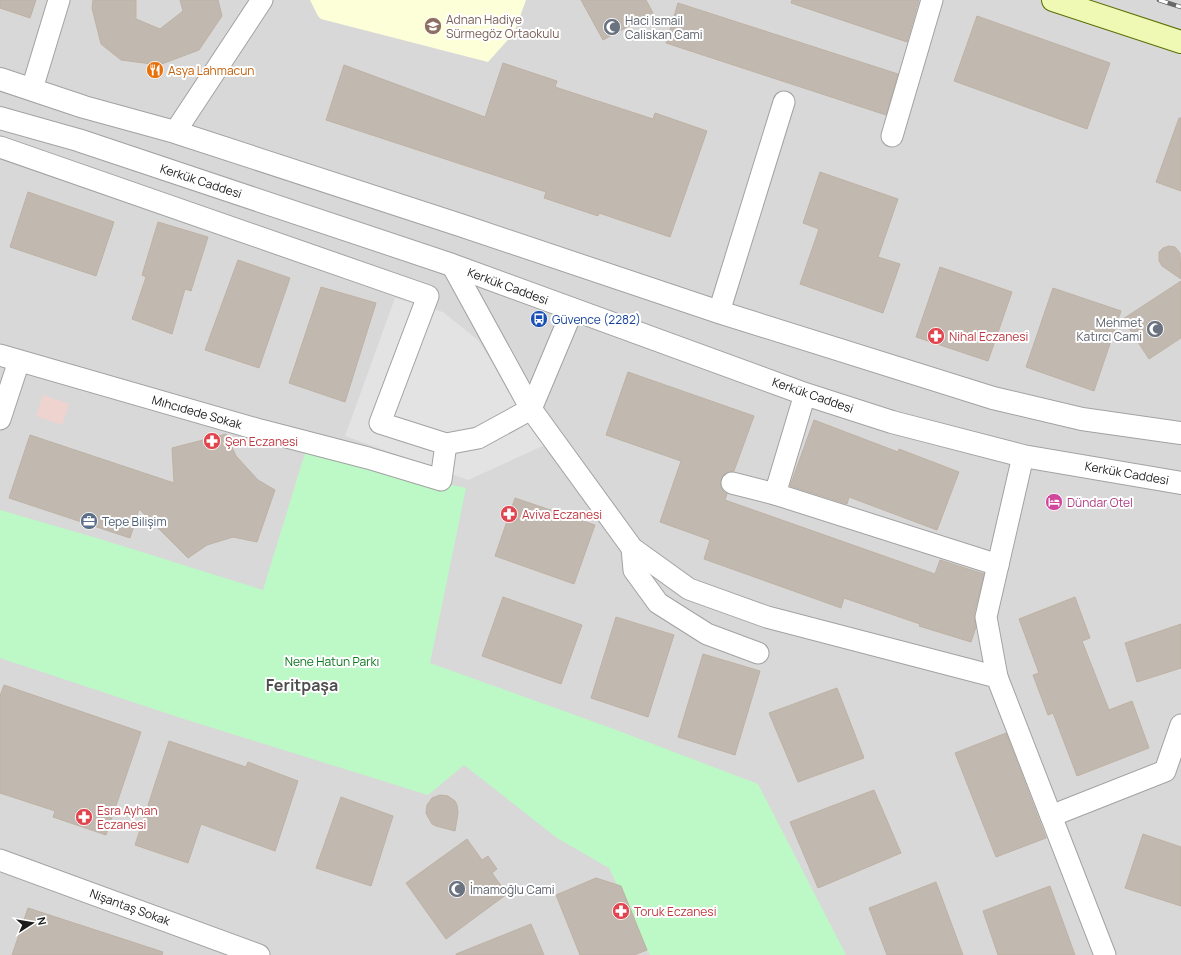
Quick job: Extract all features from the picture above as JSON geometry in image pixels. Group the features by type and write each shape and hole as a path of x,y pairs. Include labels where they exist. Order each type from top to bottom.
{"main road":[{"path":"1053,0 1181,42"}],"street":[{"path":"32,89 59,0"},
{"path":"175,132 262,0"},
{"path":"892,136 932,0"},
{"path":"0,79 84,107 175,132 460,225 719,312 992,398 1082,419 1181,433"},
{"path":"719,312 784,102"},
{"name":"Kerkük Caddesi","path":"0,118 78,140 452,265 805,394 892,422 1023,456 1181,483"},
{"path":"0,147 428,296 380,423 446,444 478,438 531,409 573,309"},
{"path":"452,265 531,409 632,548 689,589 767,617 997,677"},
{"name":"Mıhcıdede Sokak","path":"0,355 19,362 260,430 368,458 441,480 446,444"},
{"path":"0,419 19,362"},
{"path":"775,494 805,394"},
{"path":"1023,456 986,617 997,677 1105,955"},
{"path":"732,483 775,494 998,565"},
{"path":"632,548 634,570 658,603 707,634 758,654"},
{"path":"1051,816 1166,771 1181,725"},
{"name":"Nişantaş Sokak","path":"0,860 250,953"}],"shaded area":[{"path":"0,0 1181,0 1181,955 0,955"},
{"name":"Adnan Hadiye Sürmegöz Ortaokulu","path":"310,0 526,0 514,33 488,62 321,19"},
{"path":"395,298 443,312 478,340 545,445 468,480 345,436"},
{"path":"43,395 69,404 62,425 36,416"}],"green space":[{"name":"Nene Hatun Parkı","path":"305,453 466,488 430,663 611,728 758,784 846,955 650,955 609,868 557,838 464,765 428,795 181,718 0,658 0,510 100,539 263,590"}],"building":[{"path":"0,0 36,0 30,18 0,8"},
{"path":"93,0 136,0 136,19 160,29 183,11 180,0 218,0 222,16 199,50 159,65 121,60 101,44 92,8"},
{"name":"Haci Ismail Caliskan Cami","path":"581,0 646,0 653,13 603,40"},
{"path":"792,0 919,0 907,42 791,3"},
{"path":"678,3 898,74 886,115 666,43"},
{"path":"977,16 1110,63 1087,129 954,81"},
{"path":"503,63 557,81 555,87 653,119 655,113 707,131 670,237 599,213 598,216 544,198 546,192 326,120 344,65 485,117"},
{"path":"1179,118 1181,118 1181,191 1156,182"},
{"path":"820,172 898,199 878,257 900,264 883,313 800,284 819,229 803,223"},
{"path":"28,192 114,222 96,276 10,247"},
{"path":"158,222 208,237 191,291 185,289 172,334 132,319 146,277 142,275"},
{"path":"1169,246 1175,247 1180,253 1181,279 1162,266 1159,261 1159,252 1163,248"},
{"path":"238,260 290,278 259,368 205,350"},
{"path":"940,267 1012,292 988,361 916,337"},
{"name":"Mehmet Katırcı Cami","path":"1181,281 1181,338 1149,359 1123,319"},
{"path":"321,287 376,303 345,402 289,383"},
{"path":"1053,288 1121,311 1094,391 1026,367"},
{"path":"628,372 754,416 734,471 724,474 721,480 721,487 727,494 725,500 935,574 940,560 984,574 974,614 976,627 971,642 919,626 920,624 844,598 841,608 704,559 710,540 660,522 681,461 606,435"},
{"path":"814,420 898,452 899,449 959,472 937,530 849,497 847,504 790,486"},
{"path":"226,434 236,456 258,480 275,490 257,542 233,537 207,545 188,558 139,509 130,538 9,498 30,435 174,483 172,448"},
{"path":"515,498 595,525 574,584 495,556"},
{"path":"503,597 582,625 561,684 482,656"},
{"path":"1075,597 1090,638 1082,641 1109,710 1132,701 1149,748 1077,776 1053,713 1048,715 1033,675 1039,673 1019,619"},
{"path":"616,617 674,635 648,717 591,698"},
{"path":"1181,624 1181,668 1137,682 1125,643"},
{"path":"703,654 760,671 735,755 678,737"},
{"path":"4,685 141,732 106,835 53,817 55,811 0,793 0,696"},
{"path":"837,688 864,758 798,782 769,713"},
{"path":"1006,733 1046,838 996,857 955,753"},
{"path":"169,741 246,767 248,762 298,781 275,851 201,824 188,863 135,845"},
{"path":"874,790 901,853 818,888 790,822"},
{"path":"440,795 448,796 455,801 457,805 458,813 455,831 432,824 426,813 427,805 432,798"},
{"path":"341,797 393,816 371,886 316,868"},
{"path":"1143,834 1181,847 1181,906 1125,888"},
{"name":"İmamoğlu Cami","path":"467,839 482,860 488,856 497,869 492,873 507,894 446,939 406,883"},
{"path":"596,878 621,886 647,950 634,955 580,955 556,895"},
{"path":"936,882 963,955 887,955 869,908"},
{"path":"1050,886 1075,955 998,955 983,911"},
{"path":"28,908 163,952 162,955 12,955"},
{"path":"531,924 544,955 456,955 456,954"}],"railway":[{"path":"1159,0 1181,7"}],"place":[{"name":"Adnan Hadiye Sürmegöz Ortaokulu","path":"433,26"},
{"name":"Haci Ismail Caliskan Cami","path":"612,27"},
{"name":"Asya Lahmacun","path":"155,70"},
{"name":"Güvence (2282)","path":"539,319"},
{"name":"Mehmet Katırcı Cami","path":"1155,329"},
{"name":"Nihal Eczanesi","path":"936,336"},
{"name":"Şen Eczanesi","path":"212,441"},
{"name":"Dündar Otel","path":"1054,502"},
{"name":"Aviva Eczanesi","path":"509,514"},
{"name":"Tepe Bilişim","path":"89,521"},
{"name":"Esra Ayhan Eczanesi","path":"84,817"},
{"name":"İmamoğlu Cami","path":"457,889"},
{"name":"Toruk Eczanesi","path":"621,911"}],"district":[{"name":"Feritpaşa","path":"302,685"}]}
